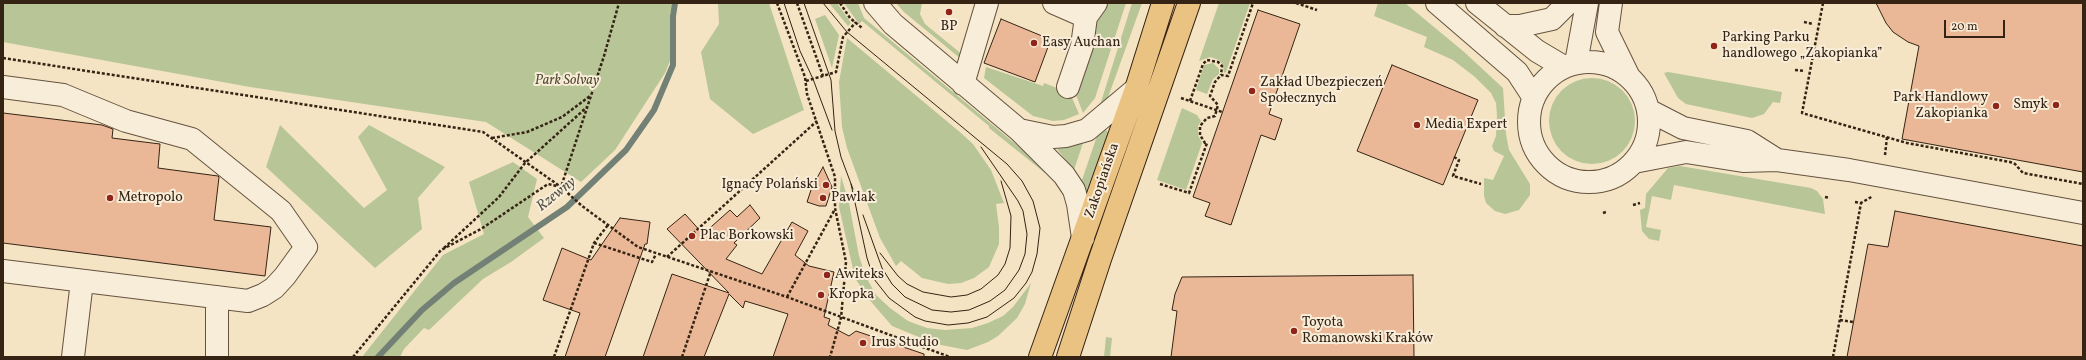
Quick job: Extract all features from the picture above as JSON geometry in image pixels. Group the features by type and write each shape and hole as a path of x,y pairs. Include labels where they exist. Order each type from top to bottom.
{"main road":[{"name":"Zakopiańska","path":"1040,357 1136,89 1163,3"},
{"name":"Zakopiańska","path":"1068,357 1188,3"}],"lane":[{"path":"875,3 893,24 1019,130 1069,181 1078,204 1083,238"},
{"path":"963,84 987,3"},
{"path":"1054,3 1091,10 1082,46 1068,88"},
{"path":"1437,3 1517,72 1534,98"},
{"path":"1477,3 1537,51 1570,65"},
{"path":"1505,26 1520,26 1552,19 1568,3"},
{"path":"1570,65 1587,3"},
{"path":"1611,3 1607,32 1629,77 1641,92 1648,110 1649,124 1647,138 1642,150 1634,162 1614,177 1601,181 1586,182 1572,180 1559,174 1540,157 1530,135 1529,122 1534,98 1546,80 1570,65 1590,62 1617,68 1629,77"},
{"path":"3,86 63,95 126,121 192,139 281,211 306,247 285,276 263,295 248,301 3,271"},
{"path":"1019,130 1053,137 1066,136 1088,130 1136,89"},
{"path":"1648,110 1683,128 1747,141 1777,160"},
{"path":"1634,162 1686,152 1743,161 1777,160 1849,170 2083,213"},
{"path":"73,357 82,281"},
{"path":"217,297 217,357"}],"path":[{"path":"561,187 619,3"},
{"path":"777,3 806,81 807,94 835,177 836,208 846,262 841,318 830,357"},
{"path":"797,3 823,76"},
{"path":"840,3 862,28"},
{"path":"1221,75 1228,76 1253,3"},
{"path":"1296,3 1317,10"},
{"path":"1802,112 1823,3"},
{"path":"806,81 836,72 843,37 856,22"},
{"path":"1804,22 1813,24"},
{"path":"3,58 484,132 525,163 561,187 582,206 638,247 787,297 950,357"},
{"path":"1160,184 1190,193 1207,143 1204,143 1200,135 1200,126 1207,118 1215,116 1217,110 1218,105 1210,96 1215,82 1221,75 1222,66 1218,62 1207,60 1203,64 1190,101"},
{"path":"1795,70 1805,70"},
{"path":"492,138 527,132 562,117 591,95"},
{"path":"1181,98 1222,112"},
{"path":"353,357 441,250 498,197 525,163 587,106"},
{"path":"1797,112 1802,112 1907,143 2010,162 2015,164 2023,172 2083,184"},
{"path":"667,257 817,121"},
{"path":"1885,158 1887,137"},
{"path":"1454,157 1459,160 1453,176 1481,184"},
{"path":"441,250 481,229 548,184 561,187"},
{"path":"1825,197 1830,198"},
{"path":"1833,357 1861,203 1855,202"},
{"path":"1633,205 1640,203"},
{"path":"787,297 836,208"},
{"path":"554,357 594,243 608,225"},
{"path":"594,243 652,262 656,254"},
{"path":"682,357 711,272"},
{"path":"1840,320 1853,322"}],"green space":[{"name":"Park Solvay","path":"3,3 672,3 670,14 670,61 665,73 615,150 581,182 486,122 250,87 3,42"},
{"path":"718,3 769,3 804,110 753,134 710,99 701,52 719,24"},
{"path":"829,3 837,3 851,23 848,26"},
{"path":"844,3 858,3 864,18 1048,171 1045,173 989,128 989,126 862,21 859,24"},
{"path":"896,3 922,3 920,14 925,24 958,51 961,54 961,59 904,12"},
{"path":"1104,3 1126,3 1095,98 1083,113 1076,95 1084,73 1094,30"},
{"path":"1132,3 1142,3 1106,103 1096,110 1101,102"},
{"path":"1219,3 1250,3 1226,72 1224,73 1223,65 1219,60 1210,57 1199,61"},
{"path":"1378,3 1405,3 1463,51 1503,88 1506,134 1509,150 1530,184 1530,195 1519,210 1505,214 1495,211 1486,203 1484,196 1484,178 1493,180 1504,156 1494,151 1492,146 1496,136 1497,116 1496,103 1491,93 1475,77 1453,60 1424,47 1427,37 1374,16"},
{"path":"825,15 839,35 832,68 815,19"},
{"path":"847,38 973,144 991,170 1004,203 996,204 999,227 999,244 989,267 974,278 961,283 948,284 922,278 901,261 896,266 880,238 847,148 842,127 839,82"},
{"path":"1213,63 1219,69 1219,74 1213,79 1207,94 1196,90 1204,65"},
{"path":"986,67 1043,86 1044,83 1070,93 1079,114 1064,120 1053,121 1033,116 984,78"},
{"path":"1668,72 1782,92 1780,103 1773,102 1764,114 1752,118 1686,104 1678,98 1664,73"},
{"path":"1584,78 1600,78 1609,81 1623,90 1632,104 1635,113 1635,129 1632,138 1623,152 1609,161 1600,164 1584,164 1568,157 1561,152 1556,145 1549,129 1549,113 1556,97 1561,90 1568,85"},
{"path":"1182,108 1197,115 1201,121 1198,126 1198,135 1202,143 1186,190 1157,180"},
{"path":"280,125 364,208 387,190 358,137 369,125 445,167 418,198 422,229 375,268 266,167"},
{"path":"1106,130 1109,133 1089,194 1085,195 1081,183 1097,136"},
{"path":"1083,143 1074,170 1057,149"},
{"path":"513,162 537,179 528,217 544,238 511,262 483,279 429,330 424,328 404,349 400,357 362,357 443,255 484,234 469,182"},
{"path":"1680,166 1811,188 1817,191 1823,199 1825,214 1674,185 1671,200 1652,196 1646,227 1661,230 1659,241 1649,239 1642,231 1640,210 1645,208 1646,194 1668,168"},
{"path":"841,176 849,203 859,256 866,277 876,295 890,308 908,321 927,328 945,330 972,328 1003,316 1013,307 1031,283 1025,304 1017,318 998,336 988,342 967,350 936,344 892,326 867,297 855,278 839,207"},
{"path":"1106,337 1112,338 1110,357 1104,357"}],"building":[{"name":"Park Handlowy Zakopianka","path":"1876,3 2083,3 2083,172 1902,139 1919,46 1908,42 1893,32 1886,23"},
{"path":"1258,10 1300,24 1269,114 1282,119 1275,140 1261,135 1231,225 1205,216 1210,203 1193,197"},
{"name":"BP","path":"1001,19 1042,36 1048,47 1035,82 984,63"},
{"name":"Media Expert","path":"1392,65 1478,100 1443,185 1357,151"},
{"name":"Metropolo","path":"3,113 102,125 113,129 112,138 160,144 158,168 218,176 214,220 271,227 265,276 3,243"},
{"path":"823,167 832,187 826,206 819,206 807,202 812,187"},
{"path":"750,205 760,218 734,243 737,245 726,259 762,274 792,222 808,231 795,255 809,266 834,272 824,317 830,319 828,325 849,336 856,331 924,354 924,357 773,357 788,314 745,301 743,308 729,294 704,357 643,357 672,274 729,293 667,229 685,214 703,234 730,210 737,217"},
{"path":"1895,211 2083,246 2083,357 1847,357 1868,244 1888,247"},
{"path":"620,218 650,222 647,244 645,244 605,357 565,357 580,313 543,300 562,248 591,260"},
{"name":"Toyota Romanowski Kraków","path":"1413,275 1414,357 1171,357 1177,311 1172,310 1175,294 1182,277"}],"waterway":[{"name":"Rzewny","path":"378,357 422,310 454,283 567,207 626,150 654,110 673,65 673,16 675,3"}],"tram line":[{"path":"784,3 800,51 813,79 832,130"},
{"path":"804,3 831,80 835,131 841,157 853,189"},
{"path":"823,3 847,32 1007,164 1022,181 1033,201 1040,228 1037,254 1032,272 1026,283 1014,298 987,317 968,323 948,325 925,321 915,317 889,298 874,279 867,258 851,184"},
{"path":"863,215 882,268 892,284 905,297 932,310 951,312 969,310 990,301 1005,290 1019,270 1025,254 1027,234 1023,211 1018,201 981,147"},
{"path":"880,253 898,276 907,284 923,292 951,297 967,295 981,289 998,275 1005,264 1010,248 1011,216 1001,181"}],"place":[{"name":"BP","path":"949,12"},
{"name":"Easy Auchan","path":"1034,43"},
{"name":"Parking Parku handlowego „Zakopianka”","path":"1714,46"},
{"name":"Zakład Ubezpieczeń Społecznych","path":"1252,91"},
{"name":"Smyk","path":"2056,105"},
{"name":"Park Handlowy Zakopianka","path":"1996,106"},
{"name":"Media Expert","path":"1417,125"},
{"name":"Ignacy Polański","path":"826,185"},
{"name":"Metropolo","path":"110,198"},
{"name":"Pawlak","path":"823,198"},
{"name":"Plac Borkowski","path":"692,236"},
{"name":"Awiteks","path":"827,275"},
{"name":"Kropka","path":"821,295"},
{"name":"Toyota Romanowski Kraków","path":"1294,331"},
{"name":"Irus Studio","path":"863,343"}]}
